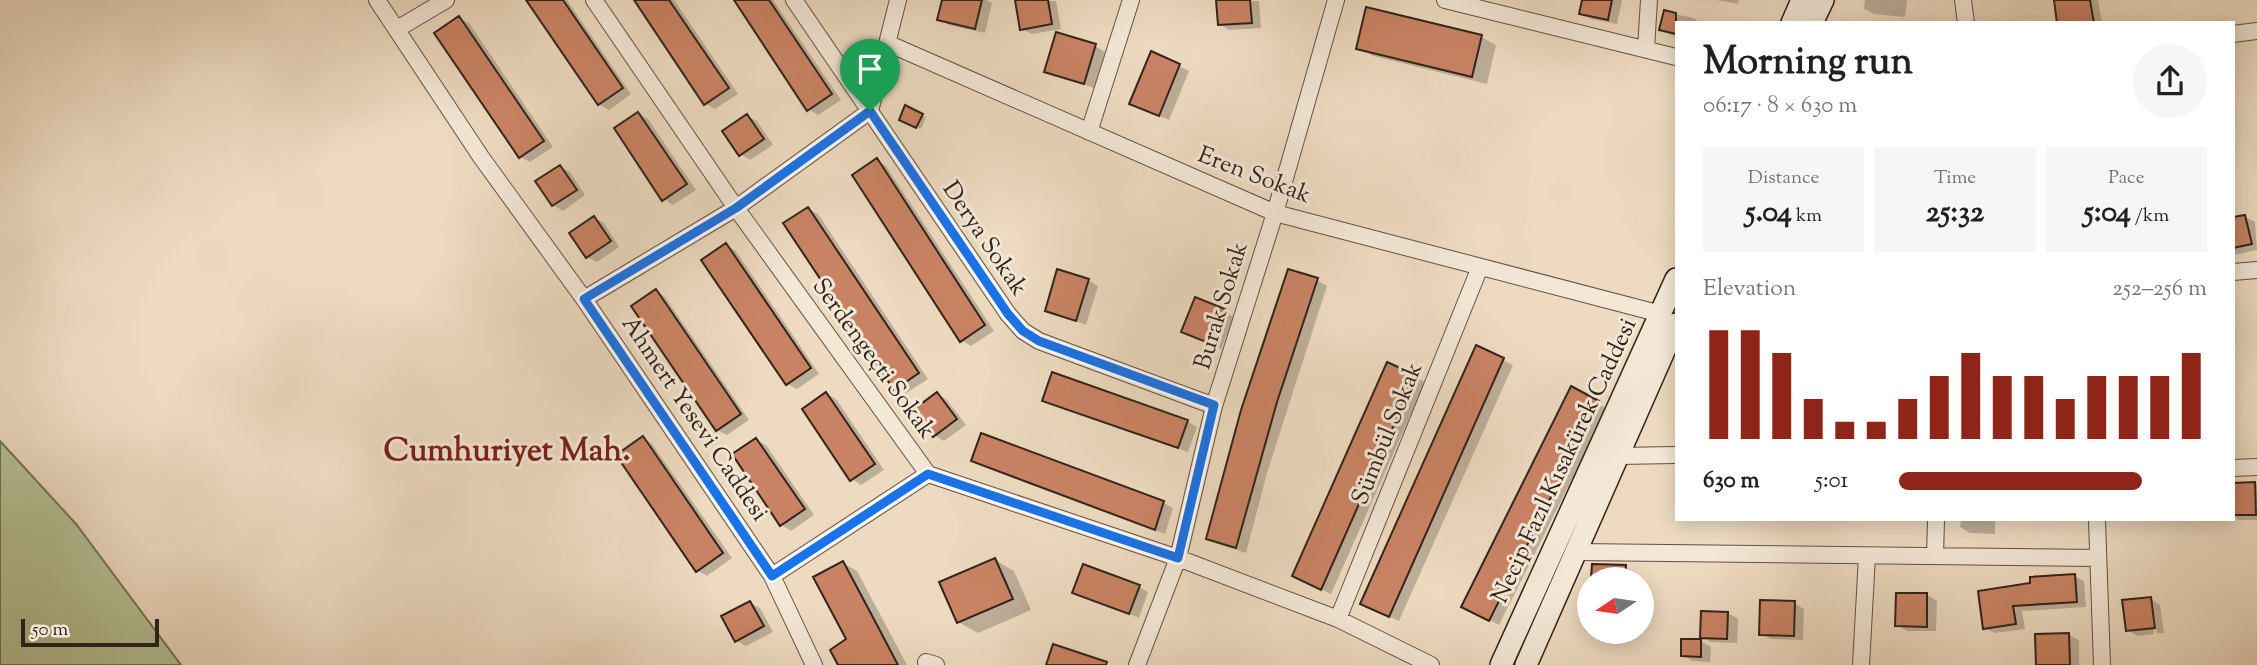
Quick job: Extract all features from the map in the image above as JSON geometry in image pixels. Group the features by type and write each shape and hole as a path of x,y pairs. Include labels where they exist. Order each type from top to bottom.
{"street":[{"name":"Ahmert Yesevi Caddesi","path":"377,0 481,157 584,299 772,576 814,665"},
{"path":"397,29 446,0"},
{"name":"Serdengeçti Sokak","path":"594,0 736,208 928,474 1178,558 1338,619 1431,665"},
{"name":"Derya Sokak","path":"794,0 1008,314 1023,331 1039,341 1214,405"},
{"path":"584,299 736,208 870,111 898,0"},
{"path":"1088,132 1131,0"},
{"name":"Burak Sokak","path":"1137,665 1178,558 1214,405 1275,213 1336,0"},
{"path":"1445,0 1675,57"},
{"path":"1646,49 1649,0"},
{"path":"1793,21 1802,0"},
{"path":"1813,21 1823,0"},
{"path":"1964,0 1966,21"},
{"path":"2235,34 2257,31"},
{"name":"Eren Sokak","path":"887,43 1275,213 1669,319"},
{"name":"Sümbül Sokak","path":"1338,619 1480,267"},
{"path":"2235,272 2257,270"},
{"name":"Necip Fazıl Kısakürek Caddesi","path":"1526,665 1618,456 1669,319 1675,285"},
{"name":"Necip Fazıl Kısakürek Caddesi","path":"1501,665 1669,319"},
{"path":"1618,456 1675,456"},
{"path":"2235,468 2257,467"},
{"path":"772,576 928,474"},
{"path":"1935,556 1936,521"},
{"path":"2097,521 2102,665"},
{"path":"1576,552 2098,558"},
{"path":"1861,665 1867,556"}],"green space":[{"path":"0,441 76,524 181,665 0,665"}],"building":[{"path":"526,0 563,0 623,88 598,105"},
{"path":"634,0 669,0 729,88 704,105"},
{"path":"734,0 769,0 832,94 807,111"},
{"path":"942,0 982,0 975,29 937,20"},
{"path":"1015,0 1048,0 1052,24 1020,30"},
{"path":"1216,0 1250,0 1252,23 1218,25"},
{"path":"1582,0 1612,0 1608,20 1579,14"},
{"path":"2054,0 2090,0 2094,21 2057,21"},
{"path":"1366,7 1482,35 1472,77 1356,49"},
{"path":"1664,10 1676,13 1675,34 1659,30"},
{"path":"459,16 544,141 519,158 434,33"},
{"path":"1056,32 1096,44 1084,84 1044,72"},
{"path":"1151,51 1180,64 1159,116 1129,104"},
{"path":"905,105 923,114 916,128 899,120"},
{"path":"638,112 687,184 662,201 614,128"},
{"path":"747,114 764,139 739,156 722,131"},
{"path":"877,158 985,325 960,342 852,175"},
{"path":"560,165 577,190 552,206 535,181"},
{"path":"808,207 919,373 894,390 783,223"},
{"path":"2245,215 2252,244 2235,248 2235,217"},
{"path":"594,216 611,241 586,258 569,233"},
{"path":"726,243 811,368 786,385 701,260"},
{"path":"1057,269 1089,279 1076,321 1045,311"},
{"path":"1288,269 1318,278 1277,402 1236,548 1206,539 1241,410"},
{"path":"656,289 741,414 716,431 631,306"},
{"path":"1195,297 1225,309 1211,344 1181,332"},
{"path":"1476,345 1504,358 1389,617 1360,604"},
{"path":"1387,362 1416,375 1321,590 1292,576"},
{"path":"1052,372 1188,420 1178,448 1042,401"},
{"path":"1571,386 1599,401 1489,621 1461,607"},
{"path":"826,392 875,464 850,481 802,409"},
{"path":"937,392 957,419 933,437 913,410"},
{"path":"981,433 1164,501 1155,530 971,461"},
{"path":"643,436 723,553 696,572 616,455"},
{"path":"756,438 805,509 780,526 732,454"},
{"path":"2255,482 2256,515 2235,515 2235,483"},
{"path":"995,558 1013,599 957,623 939,582"},
{"path":"843,561 898,665 838,665 830,650 846,639 813,577"},
{"path":"1083,564 1140,585 1129,614 1072,593"},
{"path":"1592,564 1626,565 1626,567 1592,567"},
{"path":"2075,574 2077,602 2013,606 2016,624 1983,629 1978,591 2030,583 2030,577"},
{"path":"1896,593 1927,593 1927,627 1895,626"},
{"path":"2151,597 2155,628 2126,631 2122,600"},
{"path":"1760,600 1795,601 1794,636 1759,635"},
{"path":"750,601 764,626 735,642 721,616"},
{"path":"1701,611 1728,612 1727,639 1700,638"},
{"path":"2069,633 2070,665 2036,665 2035,634"},
{"path":"1681,639 1701,639 1701,657 1681,656"},
{"path":"1053,644 1107,662 1106,665 1046,665"}],"district":[{"name":"Cumhuriyet Mah.","path":"507,452"}],"route":[{"path":"870,111 1008,314 1023,331 1039,341 1214,405 1178,558 928,474 772,576 584,299 736,208 870,111"}]}
